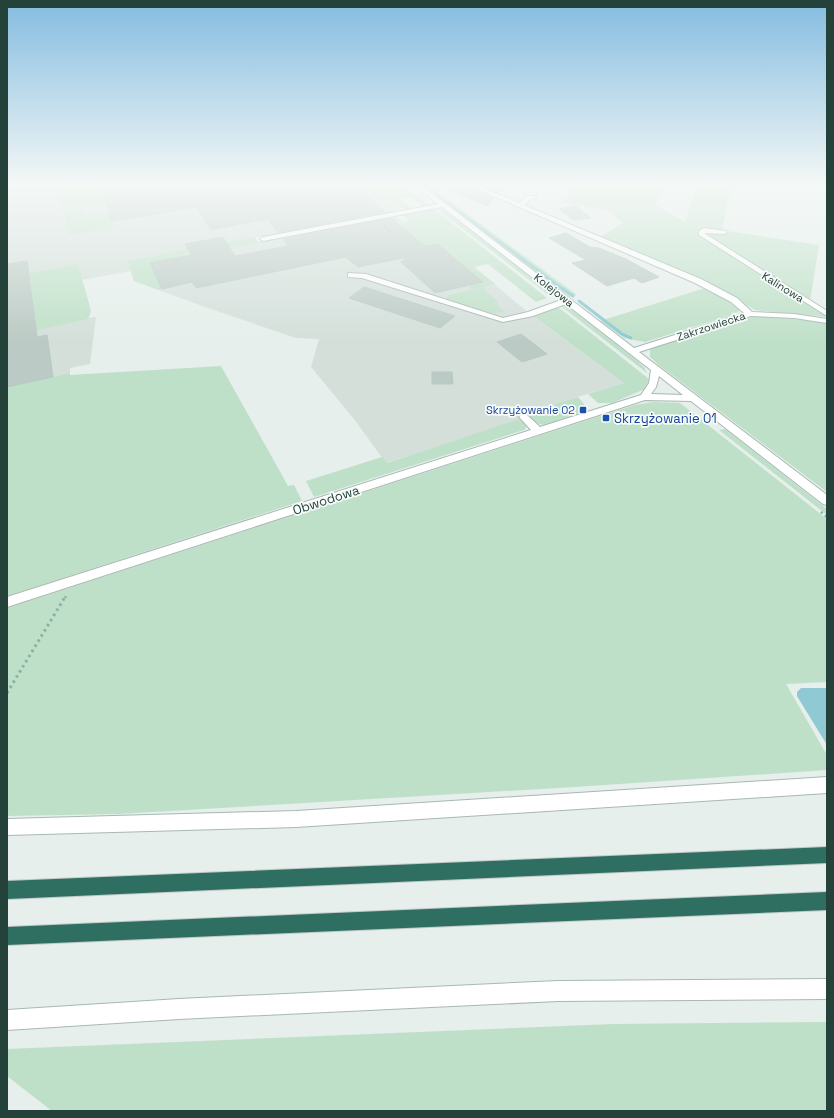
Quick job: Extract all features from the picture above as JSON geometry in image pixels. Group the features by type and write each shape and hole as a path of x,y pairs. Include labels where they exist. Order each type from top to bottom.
{"highway":[{"path":"7,890 827,856"},
{"path":"7,936 827,901"}],"street":[{"path":"263,239 267,238"},
{"name":"Kolejowa","path":"487,238 827,501"},
{"name":"Zakrzowiecka","path":"598,238 698,281 734,300 750,314"},
{"name":"Kalinowa","path":"707,238 733,256 827,314"},
{"path":"350,275 364,276 502,320 530,314 568,300"},
{"name":"Zakrzowiecka","path":"633,351 750,314"},
{"name":"Kalinowa","path":"750,314 794,316 827,321"},
{"path":"644,396 652,388 655,368"},
{"name":"Obwodowa","path":"7,602 644,396 696,399"},
{"path":"524,417 538,431"},
{"path":"7,827 296,819 827,785"},
{"path":"7,1020 178,1009 558,990 827,989"}],"path":[{"path":"7,693 76,580"}],"shaded area":[{"path":"7,238 254,238 258,242 278,238 439,238 530,314 624,383 554,404 555,408 386,463 354,419 311,367 319,339 296,338 205,307 134,281 131,271 82,280 91,311 89,318 96,317 90,364 70,368 70,373 7,387"}],"green space":[{"path":"248,238 255,238 258,242 282,238 239,247 190,251 185,253 182,257 150,263 162,289 159,290 134,281 128,261"},
{"path":"385,238 471,238 547,298 536,302 488,264 474,267 495,284 482,287 498,302 497,305 505,312 492,313 447,299 449,295 472,289 468,285 481,280 439,244 411,250 401,241 390,243"},
{"path":"475,238 480,238 549,292 551,295 550,296"},
{"path":"491,238 500,238 577,295 569,297"},
{"path":"603,238 705,238 788,293 825,314 827,317 755,310 723,291"},
{"path":"710,238 775,238 819,245 810,301"},
{"path":"78,264 91,311 88,319 36,330 30,278 7,282 7,277"},
{"path":"705,288 731,301 739,309 739,311 732,315 645,342 624,338 600,321"},
{"path":"561,306 569,307 636,360 644,367 647,373"},
{"path":"558,307 649,379 645,389 612,403 598,403 588,394 624,383 533,316"},
{"path":"765,316 827,323 827,492 650,357 650,350 654,347 746,318"},
{"path":"221,366 288,486 294,485 302,501 7,596 7,387 70,373 70,375"},
{"path":"578,397 587,408 585,411 544,425 539,424 528,416 555,408 554,404"},
{"path":"653,402 680,403 827,519 827,682 786,684 827,755 827,770 575,787 119,814 7,816 7,608 603,415 635,405"},
{"path":"519,419 526,425 524,430 314,497 306,481 382,457 387,463"},
{"path":"725,429 827,509 827,515 719,430"},
{"path":"827,1022 827,1111 52,1111 7,1076 7,1049 614,1024"}],"water":[{"path":"801,688 827,688 827,745 797,696 797,692"}],"building":[{"path":"217,238 224,238 235,256 288,246 283,239 415,238 425,246 438,244 483,282 435,293 401,262 408,257 358,267 346,257 196,288 192,282 162,289 150,263 191,255 185,244"},
{"path":"549,238 575,238 590,247 599,248 626,259 659,277 642,283 634,278 607,286 572,263 586,260"},
{"path":"27,261 37,337 47,335 53,377 7,387 7,264"},
{"path":"364,287 455,316 440,328 349,298"},
{"path":"521,334 547,354 522,362 497,342"},
{"path":"432,372 452,372 453,384 432,384"}],"waterway":[{"path":"495,238 564,290"},
{"path":"563,289 573,296"},
{"path":"579,301 622,334 631,338"}],"place":[{"name":"Skrzyżowanie 02","path":"583,410"},
{"name":"Skrzyżowanie 01","path":"606,418"}]}
